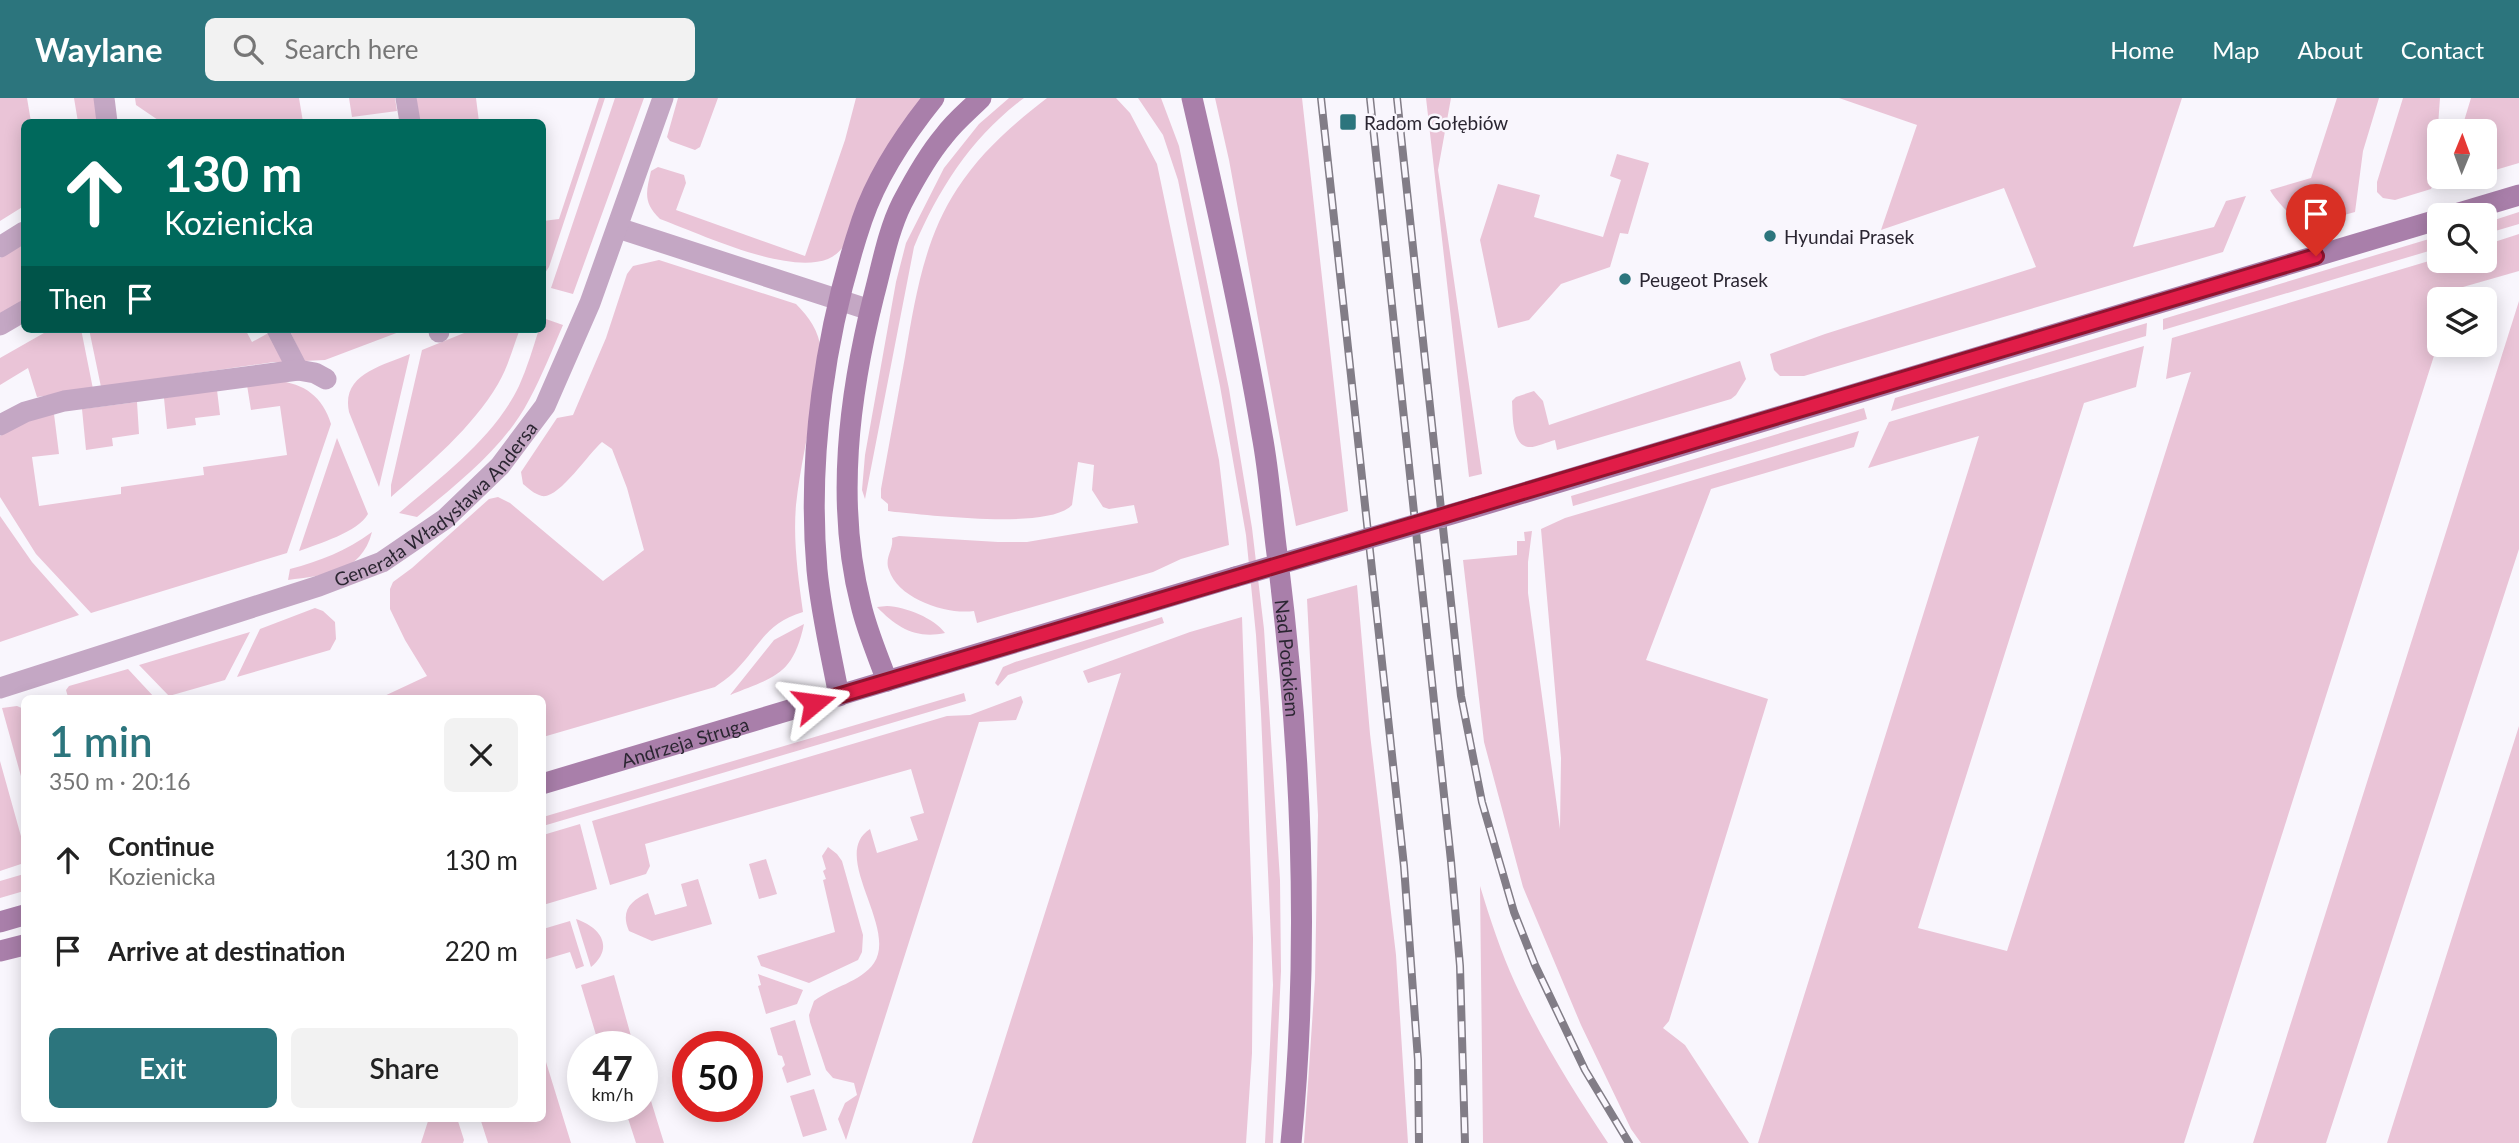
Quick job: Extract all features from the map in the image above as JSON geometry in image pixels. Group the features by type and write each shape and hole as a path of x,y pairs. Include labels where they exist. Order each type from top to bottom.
{"main road":[{"path":"839,696 820,591 815,506 816,434 840,300 862,220 900,146 934,98"},
{"path":"887,681 861,606 853,564 848,505 851,423 870,310 900,206 944,135 981,98"},
{"name":"Nad Potokiem","path":"1192,98 1231,271 1263,438 1291,669 1298,779 1301,951 1290,1143"},
{"path":"2492,203 2519,195"},
{"name":"Andrzeja Struga","path":"546,783 2427,223"},
{"path":"0,922 21,916"},
{"path":"0,951 21,946"}],"street":[{"path":"104,98 107,119"},
{"path":"407,98 410,119"},
{"name":"Generała Władysława Andersa","path":"0,688 319,586 382,562 445,519 499,466 545,406 590,303 663,98"},
{"path":"618,228 870,310"},
{"path":"0,247 21,234"},
{"path":"0,325 21,313"},
{"path":"280,333 298,370"},
{"path":"0,425 24,412 64,401 298,370 315,373 326,379"}],"shaded area":[{"path":"0,98 27,98 30,119 21,119 21,208 0,221"},
{"path":"74,98 96,98 99,119 78,119"},
{"path":"135,98 299,98 302,119 157,119 136,105"},
{"path":"349,98 395,98 397,111 352,117"},
{"path":"416,98 476,98 479,119 420,119"},
{"path":"599,98 605,98 546,272 546,221 559,219"},
{"path":"615,98 644,98 573,294 551,288"},
{"path":"678,98 718,98 700,147 695,150 670,141 667,137"},
{"path":"856,98 922,98 845,245 831,258 790,262 744,251 660,219 651,208 647,197 648,185 651,171 658,167 684,175 686,183 676,210 805,256 845,140"},
{"path":"1009,98 1024,98 988,129 959,165 934,204 914,247 865,499 862,490 865,455 896,282 906,243 944,168 979,124"},
{"path":"1047,98 1116,98 1130,113 1157,164 1219,460 1229,545 1181,559 1153,572 977,623 974,611 963,612 938,607 913,597 902,589 894,580 888,566 892,538 899,536 1027,542 1138,523 1134,505 1109,509 1103,507 1092,490 1094,465 1078,462 1072,505 1059,513 1040,517 988,519 895,512 888,511 888,504 881,498 917,292 936,228 957,189 976,163 1009,129"},
{"path":"1138,98 1161,98 1179,146 1229,389 1252,528 1264,629 1280,880 1281,971 1273,1143 1265,1143 1273,985 1261,714 1246,535 1220,386 1178,180 1163,135"},
{"path":"1215,98 1302,98 1348,511 1296,526 1229,160"},
{"path":"1426,98 1451,98 1438,170 1482,474 1469,477"},
{"path":"1839,98 2182,98 2133,247 2214,227 2226,201 2246,196 2223,252 1804,376 1780,376 1774,370 1770,354 2036,267 2004,188 1881,230 1917,125"},
{"path":"2337,98 2379,98 2363,151 2355,212 2304,226 2285,209 2270,190 2311,178"},
{"path":"2403,98 2440,98 2438,119 2427,119 2427,189 2431,189 2395,200 2383,198 2377,192 2377,182"},
{"path":"2471,98 2519,98 2519,163 2497,169 2497,119 2465,119"},
{"path":"1617,154 1649,163 1628,234 1620,233 1610,267 1561,284 1529,320 1498,328 1480,240 1498,184 1540,195 1534,217 1603,237 1621,180 1610,176"},
{"path":"2519,212 2519,224 2497,230 2497,219"},
{"path":"2519,234 2519,271 2463,287 2427,287 2427,357 2434,357 2184,1143 1758,1143 1979,436 1868,468 1889,422 2144,346 2136,387 2084,403 1918,928 2007,951 2191,372 2166,379 2172,338 2427,262 2427,273 2497,273 2497,241"},
{"path":"2427,240 2427,252 2163,330 2163,319"},
{"path":"21,246 21,302 0,314 0,258"},
{"path":"659,260 796,304 816,331 821,350 821,368 802,465 795,518 796,559 803,612 772,628 735,672 715,687 546,736 546,695 386,695 427,676 390,609 390,589 393,582 489,499 498,497 510,503 603,581 644,550 627,488 612,449 602,442 557,491 549,495 539,495 523,484 521,472 557,418 573,415 606,338 627,274 633,266"},
{"path":"2519,301 2519,549 2326,1143 2253,1143"},
{"path":"546,319 563,325 534,391 507,434 479,464 417,517 399,513 466,455 496,423 519,386 538,333 546,333"},
{"path":"2147,323 2146,336 1891,411 1895,398"},
{"path":"44,333 82,333 93,389 37,397 28,368 0,385 0,358"},
{"path":"90,333 247,333 252,342 273,333 288,363 274,362 101,387"},
{"path":"291,333 396,333 325,360 304,361"},
{"path":"464,333 519,333 502,377 476,416 435,458 391,497 391,485 422,350"},
{"path":"410,354 379,487 349,412 348,399 357,380 366,373"},
{"path":"1740,361 1746,379 1731,399 1557,450 1555,440 1528,447 1522,445 1516,435 1512,401 1534,391 1543,401 1549,425"},
{"path":"277,381 296,385 311,393 323,406 331,424 287,553 91,613 36,554 0,497 0,436 23,420 54,414 59,454 32,457 39,506 121,494 121,487 204,475 203,467 287,455 280,406 251,410 247,385"},
{"path":"217,390 220,415 195,418 196,425 167,429 164,398"},
{"path":"137,402 139,434 112,438 113,446 86,450 82,409"},
{"path":"1864,408 1867,419 1573,506 1571,496"},
{"path":"1859,431 1854,447 1711,489 1646,660 1768,699 1669,1021 1663,1028 1685,1045 1749,1143 1641,1143 1631,1129 1581,1025 1523,887 1484,742 1463,560 1517,555 1517,541 1525,541 1524,532 1532,531 1528,593 1560,829 1561,758 1541,529 1565,518"},
{"path":"337,438 368,514 347,532 299,551"},
{"path":"0,516 32,562 79,615 0,642"},
{"path":"372,532 359,557 340,570 288,580 290,569 332,555"},
{"path":"1357,585 1370,734 1396,955 1408,1143 1304,1143 1315,979 1318,815 1307,599"},
{"path":"887,606 919,614 945,633 925,634 908,630 892,621 877,607"},
{"path":"315,608 323,611 335,622 336,639 330,650 237,677 260,629"},
{"path":"1162,617 1164,623 1008,675 998,686 995,683 1003,667 1015,662"},
{"path":"1242,617 1253,938 1252,1053 1246,1143 972,1143 1121,673 1088,683 1083,671 1190,632"},
{"path":"804,624 794,654 787,665 759,684 730,695 774,640"},
{"path":"250,632 225,680 168,695 139,665"},
{"path":"128,669 152,695 67,695 66,690 69,686"},
{"path":"964,693 966,701 546,825 546,816"},
{"path":"1021,696 1023,702 1016,720 979,722 846,1140 838,1119 845,1103 857,1095 854,1083 833,1078 826,1070 809,1015 814,1001 862,975 874,963 879,948 878,931 860,873 857,856 859,841 870,829 877,853 918,840 910,817 924,813 911,769 645,844 650,866 646,874 610,885 592,821 947,716 970,715"},
{"path":"2,708 21,708 21,776"},
{"path":"2519,726 2519,1143 2387,1143"},
{"path":"0,761 21,836 21,864 0,871"},
{"path":"580,824 597,889 546,904 546,834"},
{"path":"828,847 842,861 863,935 862,952 858,960 809,983 761,966 757,956 835,932 823,880 826,879 823,871 826,869 822,856"},
{"path":"766,859 777,894 759,899 749,864"},
{"path":"21,875 21,892 0,898 0,881"},
{"path":"698,879 712,924 652,941 629,931 627,912 637,899 648,893 655,915 687,906 681,884"},
{"path":"1480,886 1500,947 1525,1004 1608,1143 1483,1143"},
{"path":"576,919 592,927 602,938 602,952 591,967"},
{"path":"570,921 584,966 576,969 570,952 546,959 546,928"},
{"path":"758,974 803,990 797,1004 766,1014 758,986 761,985"},
{"path":"614,975 630,1031 595,1031 581,985"},
{"path":"795,1020 811,1075 787,1083 782,1068 785,1065 782,1056 778,1055 770,1028"},
{"path":"546,1062 571,1143 488,1143 481,1122 546,1122"},
{"path":"814,1089 827,1130 803,1137 790,1096"},
{"path":"428,1122 458,1122 464,1140 463,1143 421,1143"},
{"path":"629,1122 658,1122 664,1143 636,1143"}],"railway":[{"path":"1321,98 1404,866 1418,1060 1419,1143"},
{"path":"1370,98 1451,861 1460,966 1465,1143"},
{"path":"1397,98 1461,696 1482,802 1514,912 1535,965 1585,1070 1629,1143"}],"place":[{"name":"Radom Gołębiów","path":"1348,122"},
{"name":"Hyundai Prasek","path":"1770,236"},
{"name":"Peugeot Prasek","path":"1625,279"}],"route":[{"path":"814,703 2316,256"}]}
